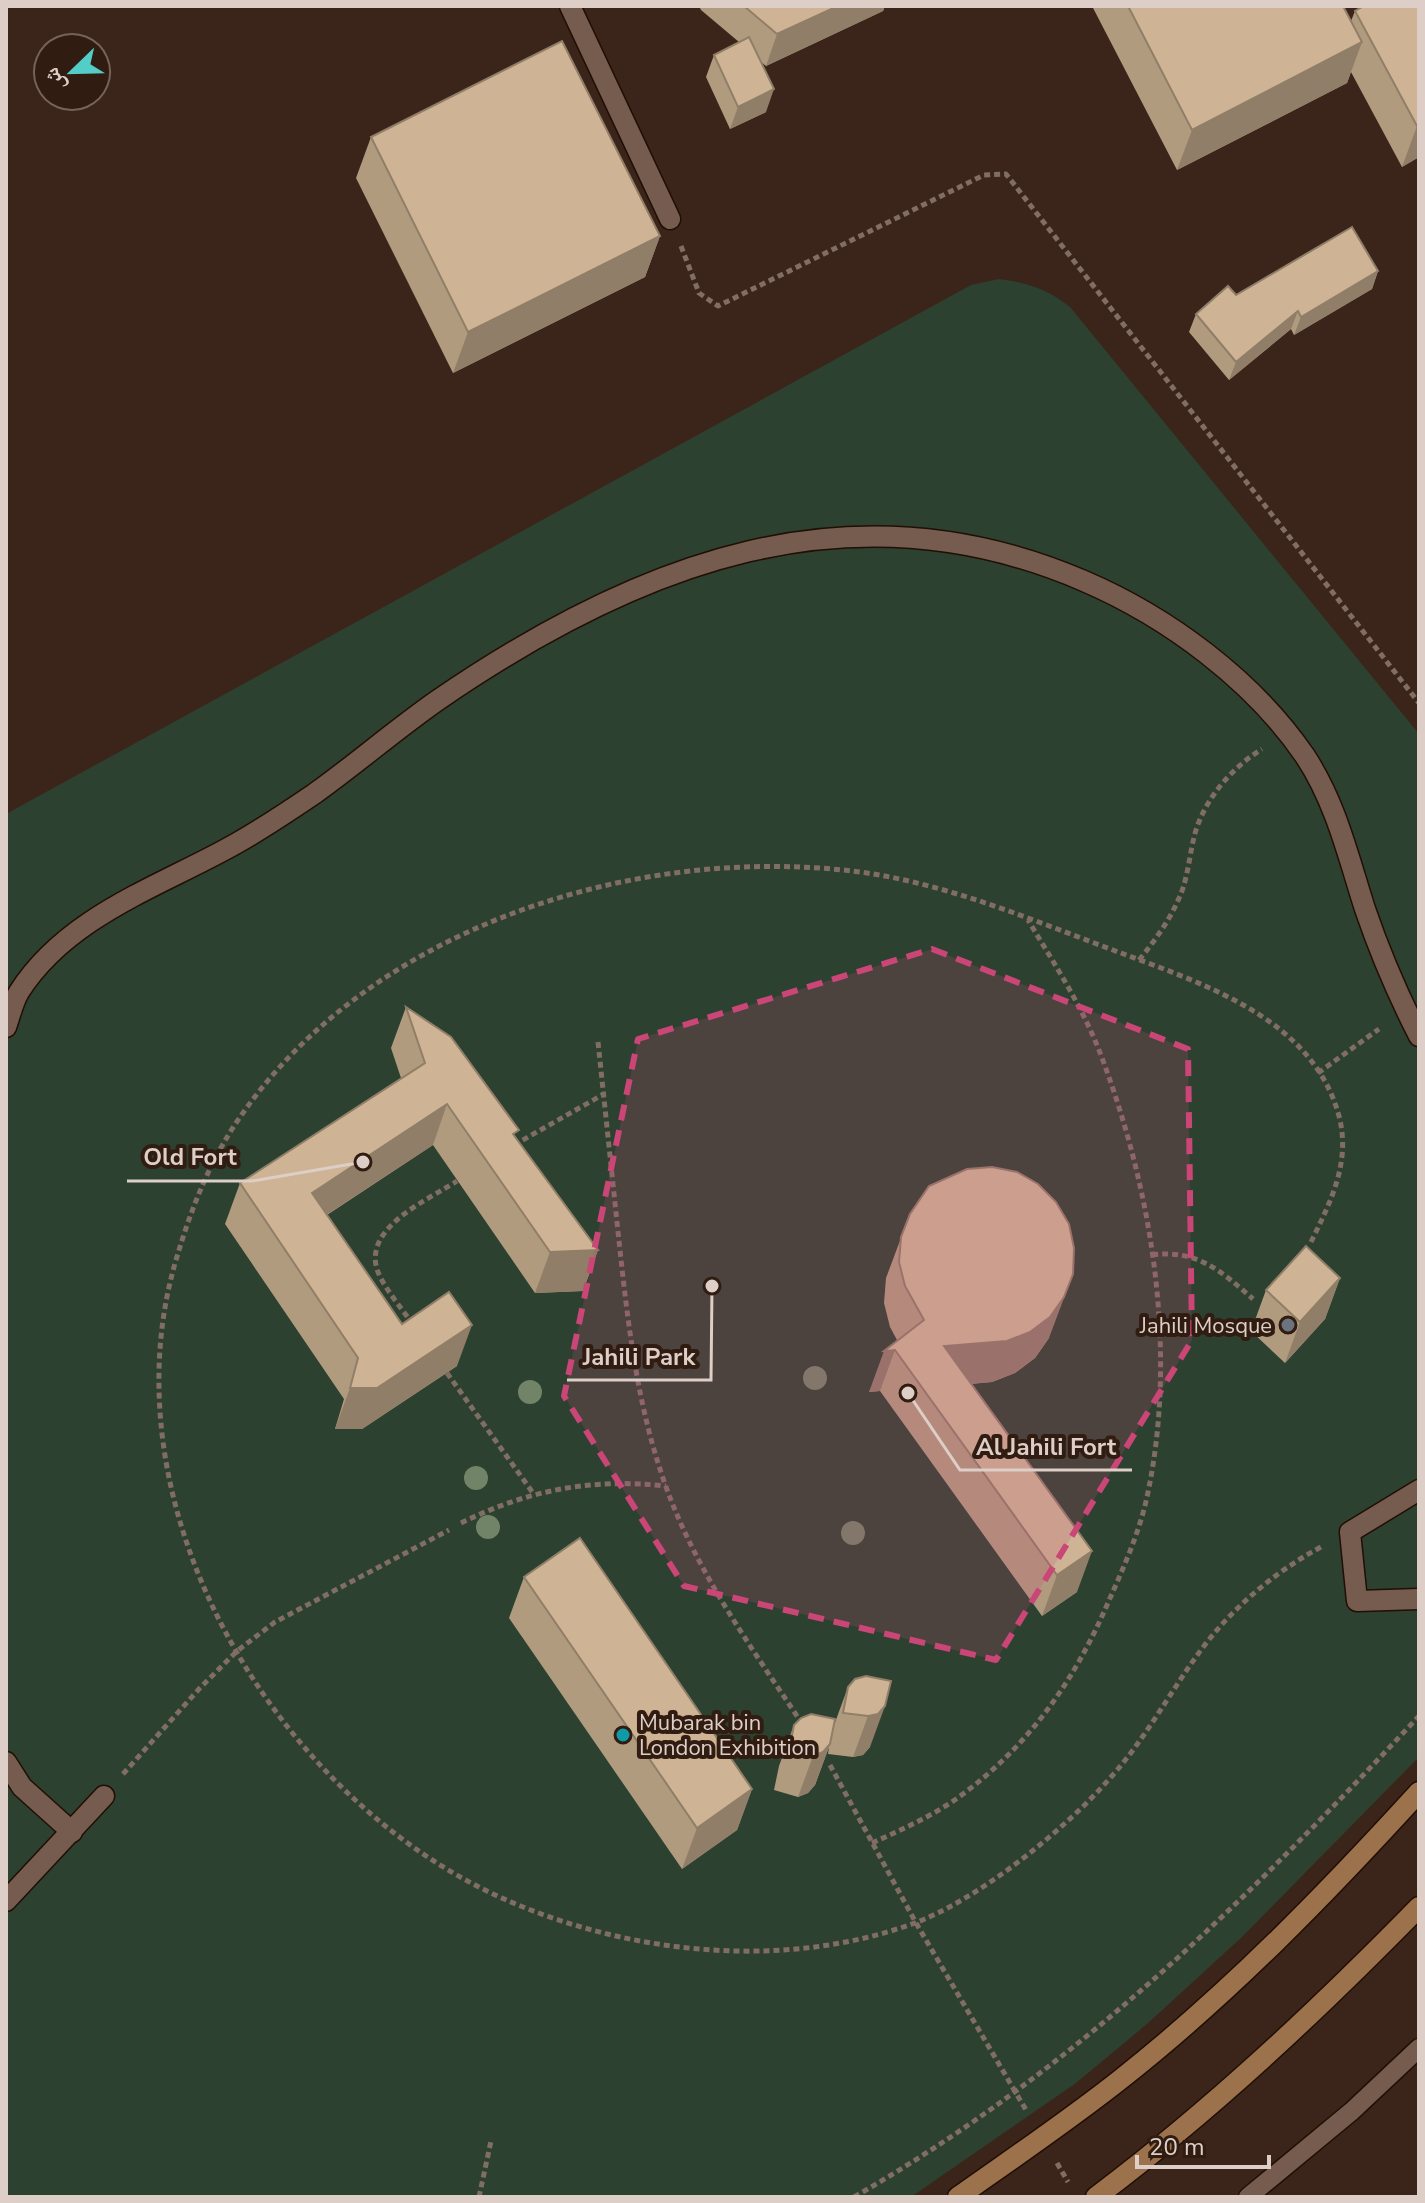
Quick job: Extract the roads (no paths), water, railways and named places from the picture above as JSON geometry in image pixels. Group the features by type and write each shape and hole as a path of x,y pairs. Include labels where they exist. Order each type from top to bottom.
{"main road":[{"path":"958,2197 1121,2079 1209,2005 1301,1917 1419,1792"},
{"path":"1096,2197 1172,2140 1262,2061 1419,1907"}],"street":[{"path":"570,6 670,219"},
{"path":"6,1027 12,994 89,923 130,896 232,846 287,813 388,736 489,666 585,614 655,581 713,559 761,546 862,535 913,537 1013,555 1061,571 1107,591 1193,644 1232,677 1290,736 1333,807 1375,939 1419,1036"},
{"path":"1419,1490 1382,1516 1350,1532 1357,1601 1419,1599"},
{"path":"6,1762 22,1787 72,1832"},
{"path":"6,1901 104,1796"}],"lane":[{"path":"1248,2197 1352,2111 1419,2048"}],"place":[{"name":"Old Fort","path":"363,1162"},
{"name":"Jahili Park","path":"712,1286"},
{"name":"Jahili Mosque","path":"1288,1325"},
{"name":"Al Jahili Fort","path":"908,1393"},
{"name":"Mubarak bin London Exhibition","path":"623,1735"}]}
